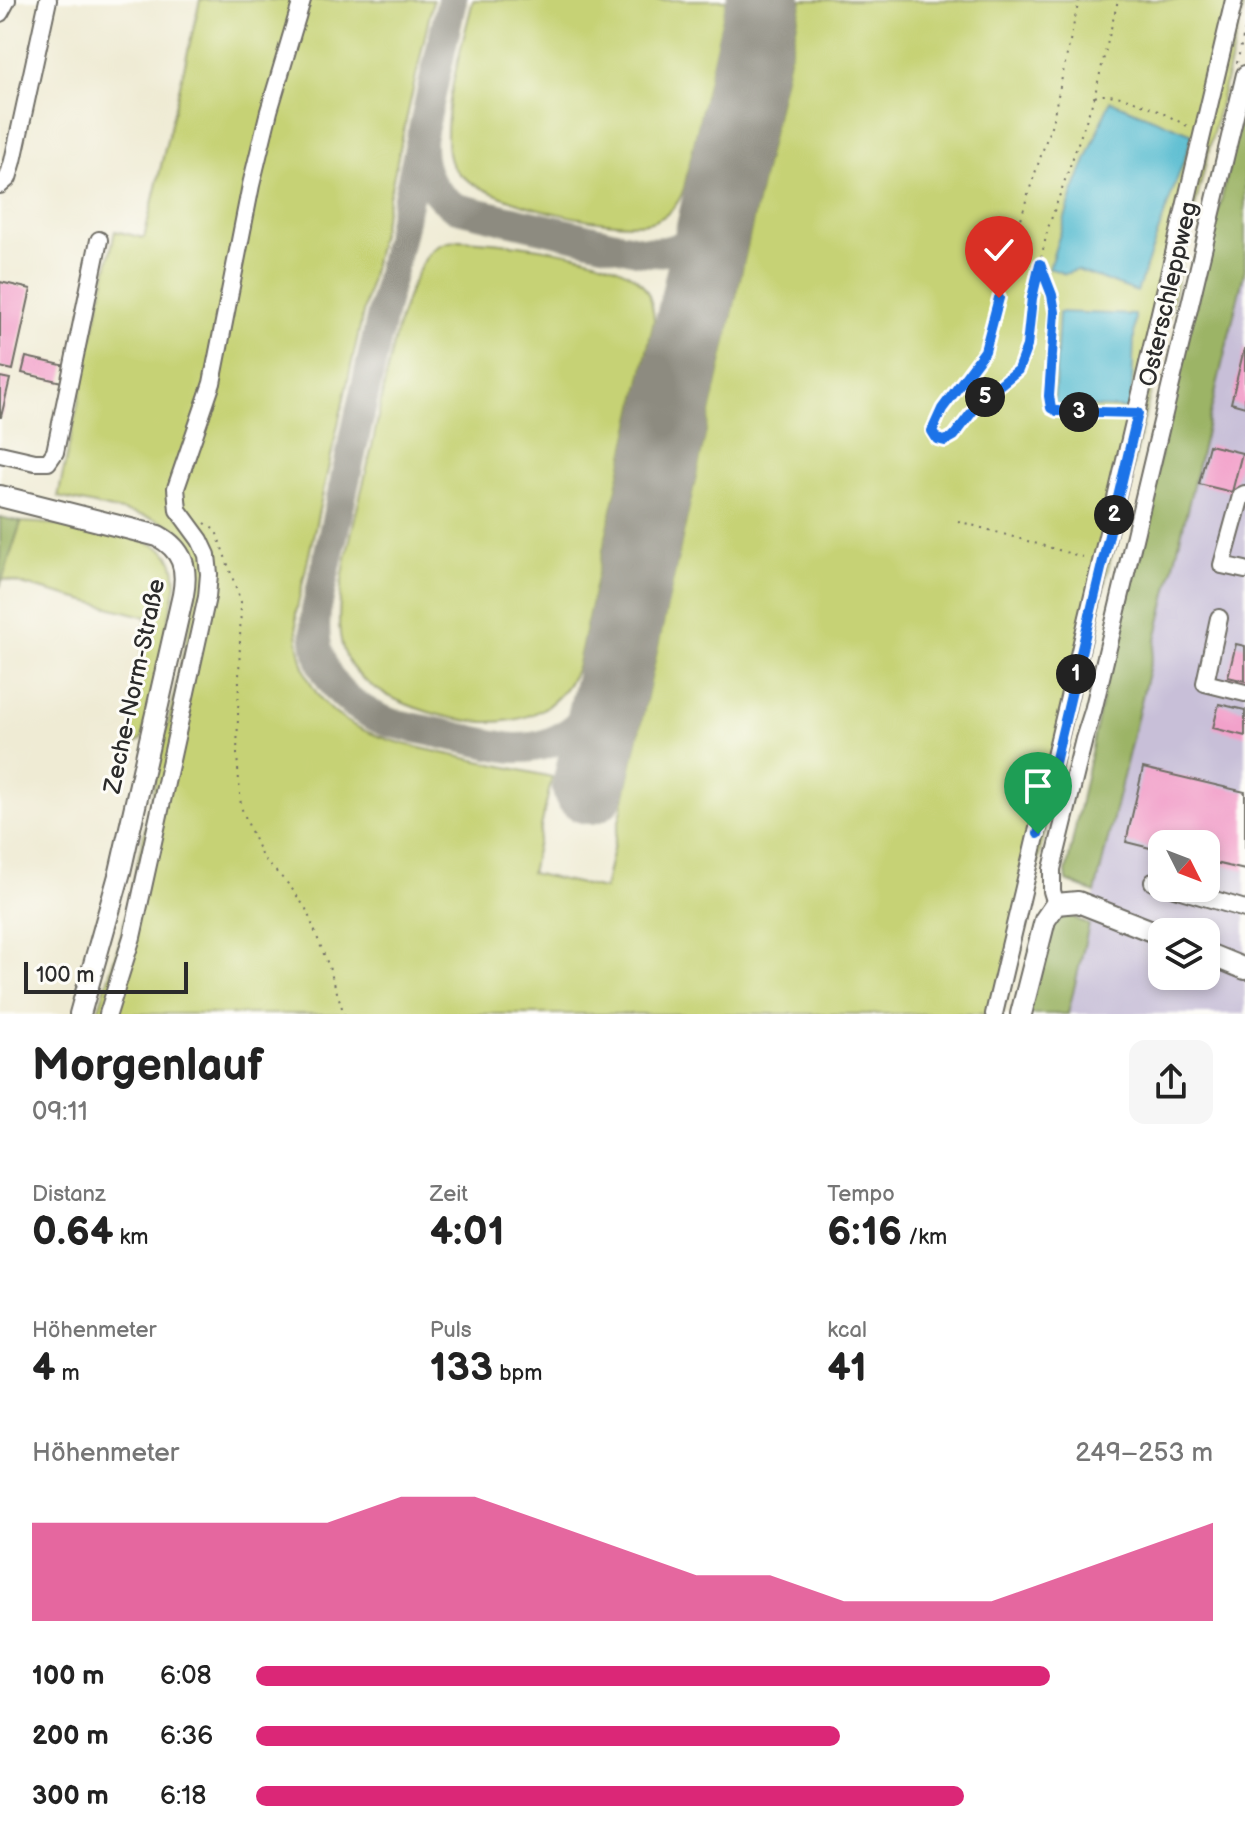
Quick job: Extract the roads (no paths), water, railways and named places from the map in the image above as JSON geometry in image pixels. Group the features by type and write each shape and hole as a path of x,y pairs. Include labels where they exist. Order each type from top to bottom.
{"main road":[{"name":"Zeche-Norm-Straße","path":"0,496 158,536 177,550 185,572 183,595 120,872 80,1014"},
{"path":"1021,1014 1045,920 1056,904 1078,902 1148,930"},
{"path":"1220,959 1245,969"}],"street":[{"path":"0,13 7,0"},
{"path":"0,185 8,178 13,161 48,0"},
{"path":"108,1014 132,937 207,597 207,555 178,510 176,488 212,383 258,155 302,0"},
{"path":"994,1014 1234,0"},
{"name":"Osterschleppweg","path":"1056,904 1052,891 1052,869 1093,711 1245,74"},
{"path":"0,454 41,463 48,462 55,452 99,240"},
{"path":"1245,494 1241,496 1222,565 1245,570"},
{"path":"1219,618 1205,683 1245,693"},
{"path":"1220,902 1245,909"}],"water":[{"path":"1110,101 1193,134 1137,292 1077,270 1065,274 1049,268 1073,193"},
{"path":"1059,312 1135,315 1131,409 1054,405"}]}
